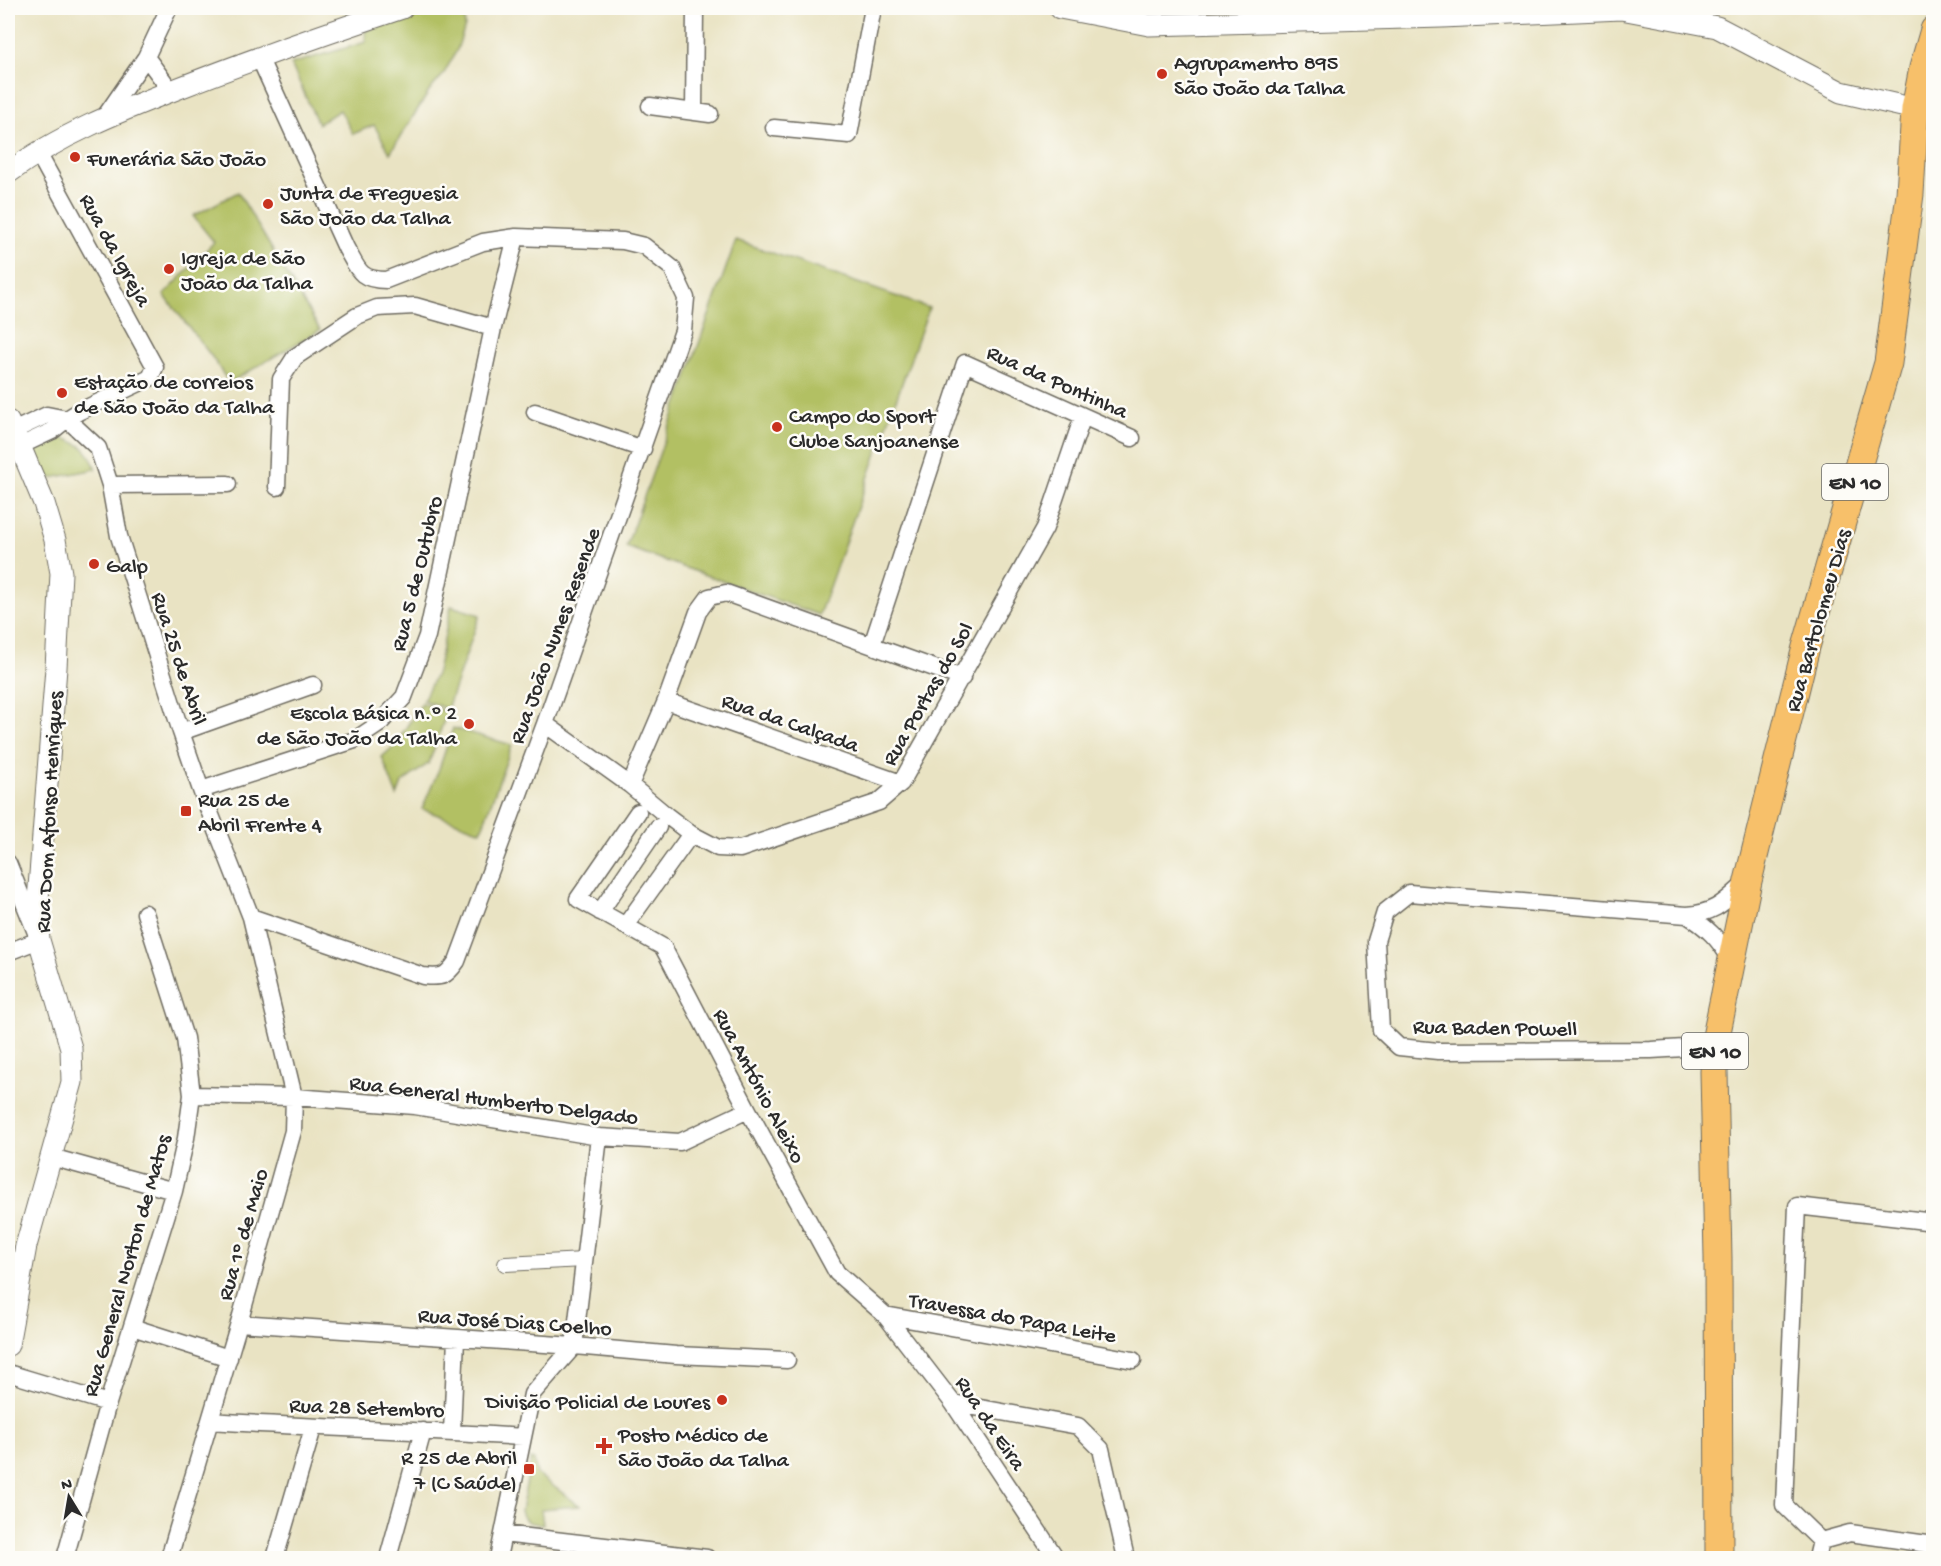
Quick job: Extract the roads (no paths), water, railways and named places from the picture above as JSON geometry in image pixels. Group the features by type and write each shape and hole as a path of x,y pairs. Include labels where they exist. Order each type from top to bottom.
{"main road":[{"name":"Rua Bartolomeu Dias","path":"1731,960 1748,881 1806,647 1888,363 1910,194 1915,109 1923,68 1934,30"},
{"name":"EN 10","path":"1719,1558 1718,1258 1714,1072 1716,1037 1731,960"}],"street":[{"path":"104,118 146,57 169,8"},
{"path":"8,173 38,153 104,118 259,57 402,8"},
{"path":"650,106 702,113 695,8"},
{"path":"774,128 849,135 873,8"},
{"path":"1060,8 1149,25 1444,12 1621,9 1717,27 1841,92 1915,109"},
{"path":"146,57 171,92"},
{"name":"Rua João Nunes Resende","path":"251,917 423,976 437,978 449,973 458,961 643,449 683,331 686,298 672,268 644,246 623,241 516,237 483,242 386,280 371,280 358,270 350,255 259,57"},
{"name":"Rua da Igreja","path":"14,433 52,431 66,419 153,372 38,153"},
{"name":"Rua 5 de Outubro","path":"201,790 355,740 379,724 404,697 427,636 493,328 516,237"},
{"path":"277,487 281,379 295,357 357,316 377,308 415,306 493,328"},
{"name":"Rua da Pontinha","path":"872,645 965,363 1132,438"},
{"path":"535,412 643,449"},
{"name":"Rua Portas do Sol","path":"545,724 630,785 691,834 718,848 740,849 879,801 901,783 1045,528 1083,416"},
{"name":"Rua 25 de Abril","path":"66,419 98,448 110,486 119,536 181,732 201,790 251,917"},
{"name":"Rua Dom Afonso Henriques","path":"8,1345 26,1246 72,1082 70,1048 39,940 37,913 61,573 50,518 14,433"},
{"path":"110,486 228,484"},
{"path":"630,785 666,701 698,612 709,597 726,593 962,678"},
{"path":"181,732 313,685"},
{"name":"Rua da Calçada","path":"666,701 901,783"},
{"name":"Rua António Aleixo","path":"638,812 578,899 663,947 837,1273 885,1315"},
{"path":"600,912 657,827"},
{"path":"625,926 691,834"},
{"path":"8,863 39,940 8,952"},
{"name":"Rua Baden Powell","path":"1716,1037 1701,1047 1651,1050 1438,1051 1399,1047 1382,1030 1376,941 1385,912 1409,893 1687,915 1704,914 1719,907 1748,881"},
{"name":"Rua General Norton de Matos","path":"65,1558 108,1403 174,1191 186,1138 192,1095 185,1038 145,913"},
{"path":"1687,915 1706,927 1731,960"},
{"name":"Rua 1º de Maio","path":"169,1558 229,1358 293,1131 294,1098 251,917"},
{"name":"Rua General Humberto Delgado","path":"192,1095 294,1098 415,1106 599,1137 680,1142 748,1110"},
{"path":"498,1558 532,1394 574,1346 599,1137"},
{"path":"51,1157 174,1191"},
{"path":"1821,1541 1784,1505 1797,1206 1934,1222"},
{"path":"505,1264 584,1260"},
{"name":"Travessa do Papa Leite","path":"885,1315 1133,1360"},
{"name":"Rua da Eira","path":"885,1315 953,1403 1056,1558"},
{"name":"Rua José Dias Coelho","path":"239,1323 676,1355 787,1360"},
{"path":"132,1328 229,1358"},
{"path":"452,1432 456,1338"},
{"path":"8,1373 108,1403"},
{"path":"953,1403 1078,1426 1101,1449 1126,1558"},
{"name":"Rua 28 Setembro","path":"210,1421 523,1437"},
{"path":"275,1558 313,1428"},
{"path":"388,1558 423,1431"},
{"path":"1821,1541 1850,1533 1934,1545"},
{"path":"504,1534 707,1558"},
{"path":"1818,1558 1821,1541"}],"place":[{"name":"Agrupamento 895 São João da Talha","path":"1162,74"},
{"name":"Funerária São João","path":"75,157"},
{"name":"Junta de Freguesia São João da Talha","path":"268,204"},
{"name":"Igreja de São João da Talha","path":"169,269"},
{"name":"Estação de correios de São João da Talha","path":"62,393"},
{"name":"Campo do Sport Clube Sanjoanense","path":"777,427"},
{"name":"Galp","path":"94,564"},
{"name":"Escola Básica n.º 2 de São João da Talha","path":"469,724"},
{"name":"Rua 25 de Abril Frente 4","path":"186,811"},
{"name":"Divisão Policial de Loures","path":"722,1400"},
{"name":"Posto Médico de São João da Talha","path":"604,1446"},
{"name":"R 25 de Abril 7 (C Saúde)","path":"529,1469"}]}
